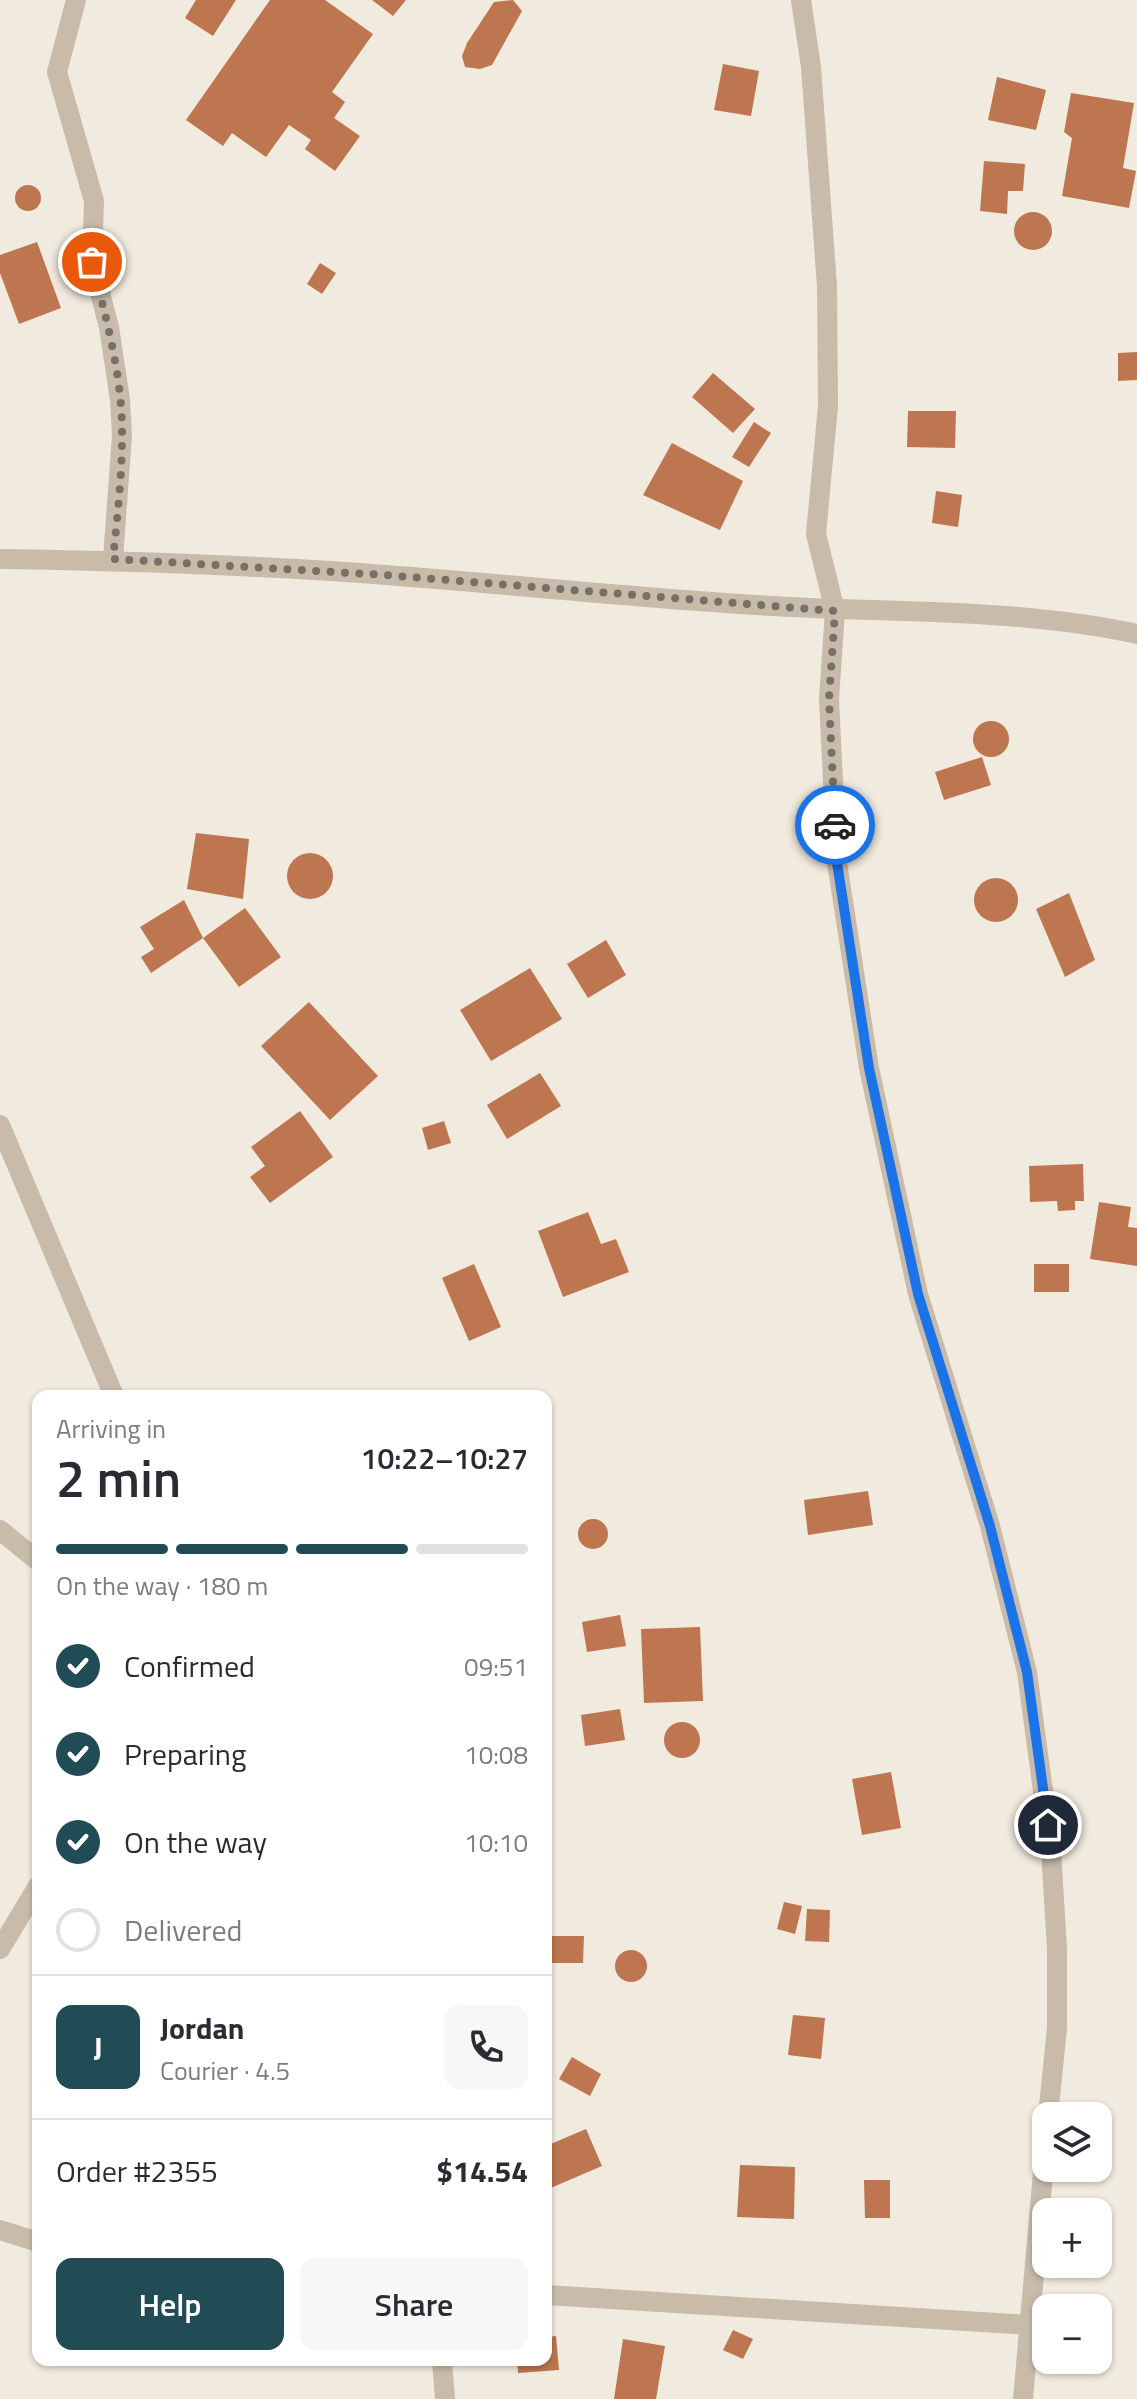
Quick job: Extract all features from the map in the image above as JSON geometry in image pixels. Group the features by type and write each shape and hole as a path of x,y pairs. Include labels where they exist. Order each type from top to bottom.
{"street":[{"path":"76,0 57,72 94,201 92,262 109,327 120,400 122,435 113,559"},
{"path":"801,0 812,83 827,286 828,406 816,534 835,611 829,699 837,863 869,1068 918,1294 990,1526 1027,1672 1051,1850 1057,1949 1057,2028 1049,2102"},
{"path":"1,564 113,559 385,575 835,611 1023,619 1102,626 1137,634"},
{"path":"0,1125 111,1390"},
{"path":"0,1530 32,1556"},
{"path":"0,1949 32,1896"},
{"path":"1023,2399 1042,2182"},
{"path":"0,2230 32,2240"},
{"path":"552,2295 1030,2325"},
{"path":"442,2366 445,2399"}],"building":[{"path":"196,0 236,0 213,36 185,18"},
{"path":"270,0 325,0 373,34 332,92 345,102 334,118 360,136 335,171 305,149 311,140 289,125 266,157 232,133 223,146 186,120"},
{"path":"372,0 406,0 393,16"},
{"path":"513,0 522,11 492,65 480,69 465,67 462,56 467,43 494,2"},
{"path":"723,64 759,71 751,116 714,110"},
{"path":"997,77 1046,90 1036,130 988,120"},
{"path":"1071,93 1134,103 1123,168 1136,171 1129,208 1062,196 1072,138 1064,132"},
{"path":"984,161 1025,164 1023,191 1008,191 1007,214 980,211"},
{"path":"28,185 37,189 41,198 37,207 28,211 19,207 15,198 19,189"},
{"path":"1033,212 1046,218 1052,231 1046,244 1033,250 1020,244 1014,231 1020,218"},
{"path":"37,242 61,308 19,324 0,273 0,255"},
{"path":"320,263 336,273 322,294 307,284"},
{"path":"1137,352 1137,380 1118,381 1118,353"},
{"path":"713,373 755,409 733,433 692,397"},
{"path":"908,411 956,411 955,448 907,447"},
{"path":"754,422 771,433 749,467 732,457"},
{"path":"672,443 743,481 720,530 643,495"},
{"path":"936,491 962,495 958,527 932,523"},
{"path":"991,721 1004,726 1009,739 1004,752 991,757 978,752 973,739 978,726"},
{"path":"982,757 991,785 944,800 935,772"},
{"path":"196,833 249,839 243,899 187,889"},
{"path":"310,853 326,860 333,876 326,892 310,899 294,892 287,876 294,860"},
{"path":"996,878 1011,885 1018,900 1011,915 996,922 981,915 974,900 981,885"},
{"path":"1069,893 1095,960 1065,977 1036,909"},
{"path":"184,900 203,938 151,973 141,957 154,949 140,927"},
{"path":"245,908 281,957 239,987 203,938"},
{"path":"606,940 626,975 588,998 567,964"},
{"path":"530,968 562,1019 491,1061 460,1010"},
{"path":"309,1002 378,1076 330,1120 261,1046"},
{"path":"540,1073 561,1106 507,1139 487,1105"},
{"path":"300,1111 333,1157 270,1203 250,1177 265,1166 251,1147"},
{"path":"444,1121 451,1143 428,1150 422,1128"},
{"path":"1083,1164 1084,1201 1075,1201 1075,1210 1058,1211 1057,1201 1030,1202 1029,1166"},
{"path":"1099,1202 1131,1207 1128,1227 1137,1228 1137,1266 1090,1259"},
{"path":"588,1212 601,1244 616,1239 629,1272 563,1297 538,1231"},
{"path":"474,1264 501,1327 469,1341 442,1278"},
{"path":"1034,1264 1069,1264 1069,1292 1034,1292"},
{"path":"868,1491 873,1525 808,1535 804,1500"},
{"path":"593,1519 604,1523 608,1534 604,1545 593,1549 582,1545 578,1534 582,1523"},
{"path":"620,1615 626,1646 587,1652 582,1622"},
{"path":"700,1627 703,1701 644,1703 641,1629"},
{"path":"620,1709 625,1740 585,1746 581,1715"},
{"path":"682,1722 695,1727 700,1740 695,1753 682,1758 669,1753 664,1740 669,1727"},
{"path":"891,1772 901,1828 862,1835 852,1779"},
{"path":"784,1902 802,1906 795,1934 777,1929"},
{"path":"807,1909 830,1910 829,1942 805,1941"},
{"path":"552,1936 584,1936 583,1963 552,1963"},
{"path":"631,1950 643,1954 647,1966 643,1978 631,1982 619,1978 615,1966 619,1954"},
{"path":"793,2015 825,2018 821,2059 788,2055"},
{"path":"572,2057 601,2074 590,2096 559,2079"},
{"path":"586,2129 602,2166 552,2187 552,2143"},
{"path":"740,2165 795,2167 794,2219 737,2217"},
{"path":"864,2180 890,2180 890,2218 865,2218"},
{"path":"733,2330 753,2339 743,2359 723,2350"},
{"path":"552,2336 556,2336 559,2370 518,2373 517,2366 552,2366"},
{"path":"623,2339 665,2346 656,2399 614,2399"}],"way so far":[{"path":"92,262 109,327 120,400 120,483 113,559 385,575 835,611 829,699 835,825"}],"route":[{"path":"835,825 837,863 869,1068 918,1294 990,1526 1027,1672 1048,1825"}]}
